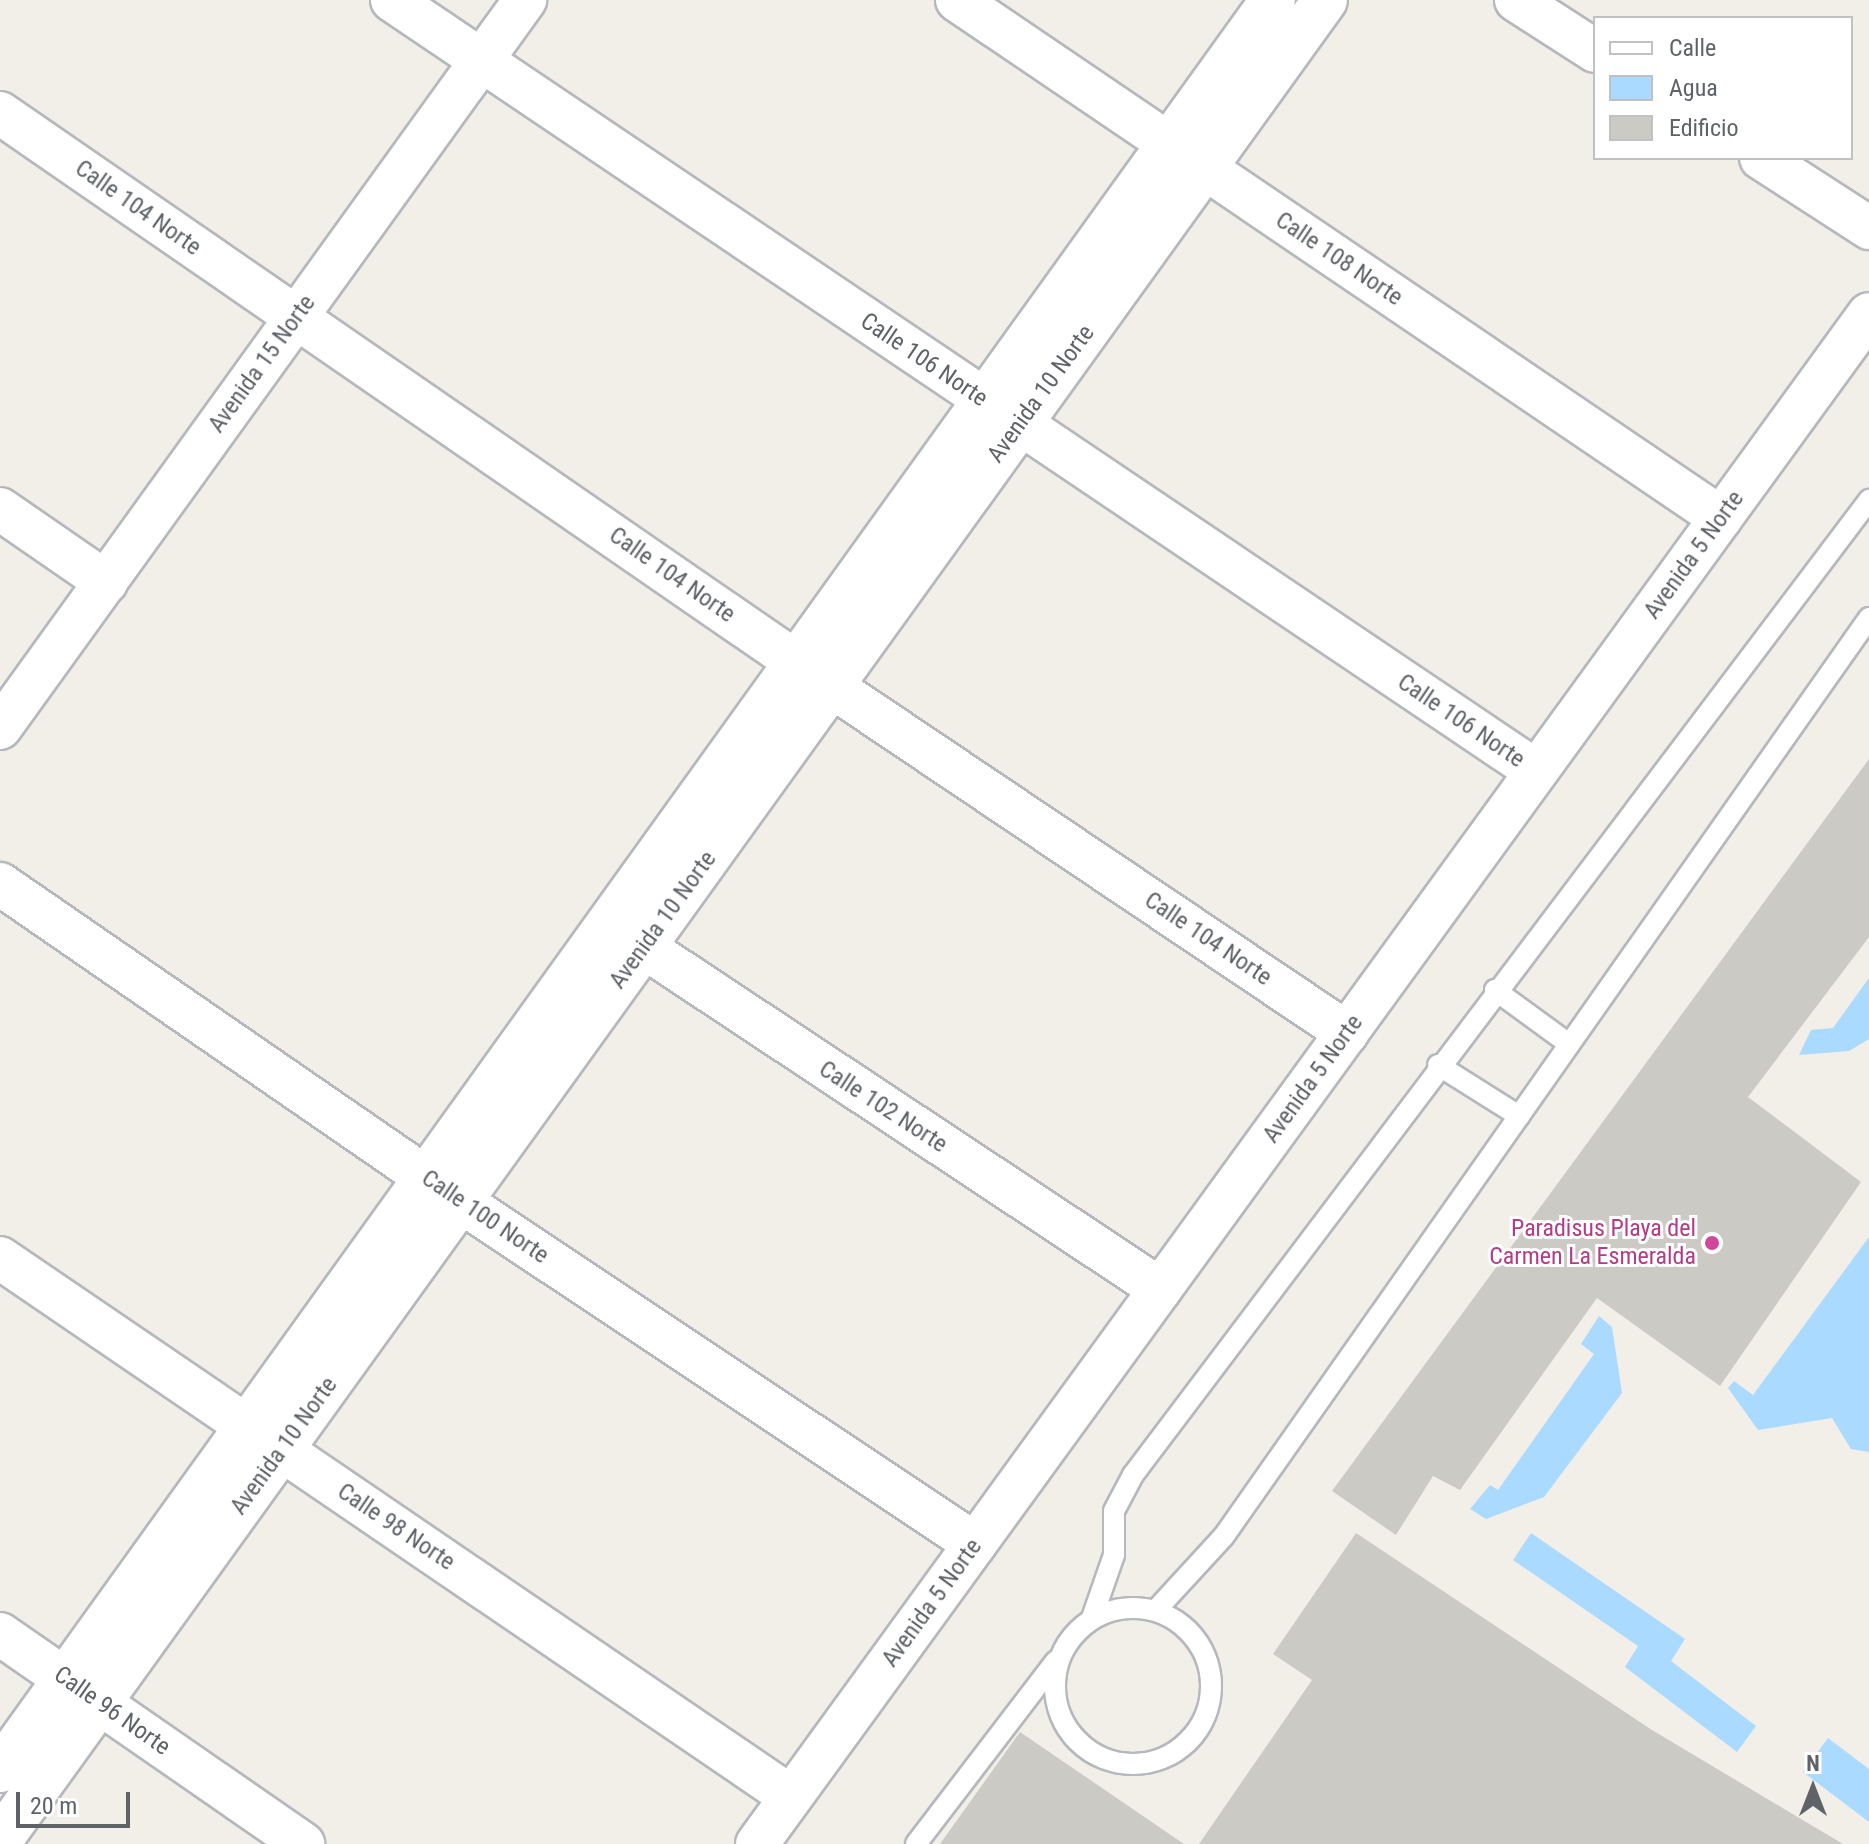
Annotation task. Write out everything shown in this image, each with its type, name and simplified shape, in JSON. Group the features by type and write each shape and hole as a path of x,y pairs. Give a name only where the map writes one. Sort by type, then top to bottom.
{"street":[{"name":"Calle 106 Norte","path":"392,0 1536,771"},
{"name":"Avenida 15 Norte","path":"0,728 525,0"},
{"name":"Calle 108 Norte","path":"957,0 1721,518"},
{"name":"Avenida 10 Norte","path":"0,1840 82,1690 246,1426 643,948 1019,425 1187,155 1273,0"},
{"name":"Avenida 10 Norte","path":"0,1770 82,1690 282,1450 608,923 982,399 1187,155 1325,0"},
{"path":"1516,0 1593,50"},
{"name":"Calle 104 Norte","path":"0,113 831,686 1347,1033"},
{"path":"1764,160 1869,228"},
{"name":"Avenida 5 Norte","path":"757,1844 1869,314"},
{"path":"0,509 106,582"},
{"name":"Calle 100 Norte","path":"0,884 443,1189 975,1544"},
{"name":"Calle 102 Norte","path":"608,923 1160,1289"},
{"name":"Calle 98 Norte","path":"0,1258 791,1797"},
{"name":"Calle 96 Norte","path":"0,1634 303,1844"}],"lane":[{"path":"916,1844 1092,1618 1114,1555 1114,1511 1133,1475 1438,1065 1869,500"},
{"path":"1156,1610 1224,1536 1869,618"},
{"path":"1495,990 1569,1044"},
{"path":"1438,1065 1519,1116"},
{"path":"1059,1658 1054,1693 1058,1711 1078,1742 1113,1762 1157,1761 1177,1750 1199,1727 1211,1696 1211,1674 1193,1635 1156,1610 1123,1608 1092,1618"}],"water":[{"path":"1869,978 1869,1039 1849,1051 1799,1055 1811,1030 1833,1028"},
{"path":"1869,1237 1869,1452 1851,1449 1832,1418 1758,1430 1728,1388 1734,1381 1753,1395"},
{"path":"1599,1316 1612,1327 1622,1393 1544,1497 1486,1519 1470,1509 1490,1485 1498,1490 1594,1354 1581,1344"},
{"path":"1531,1533 1685,1639 1671,1661 1756,1726 1737,1752 1625,1667 1638,1646 1513,1560"},
{"path":"1828,1738 1869,1769 1869,1822 1803,1772"}],"building":[{"name":"Paradisus Playa del Carmen La Esmeralda","path":"1869,759 1869,937 1748,1097 1861,1182 1720,1386 1597,1298 1460,1490 1433,1476 1396,1535 1332,1491"},
{"path":"1356,1533 1652,1730 1843,1844 1199,1844 1312,1680 1273,1654"},
{"path":"1020,1732 1184,1844 940,1844"}],"place":[{"name":"Paradisus Playa del Carmen La Esmeralda","path":"1712,1243"}]}
